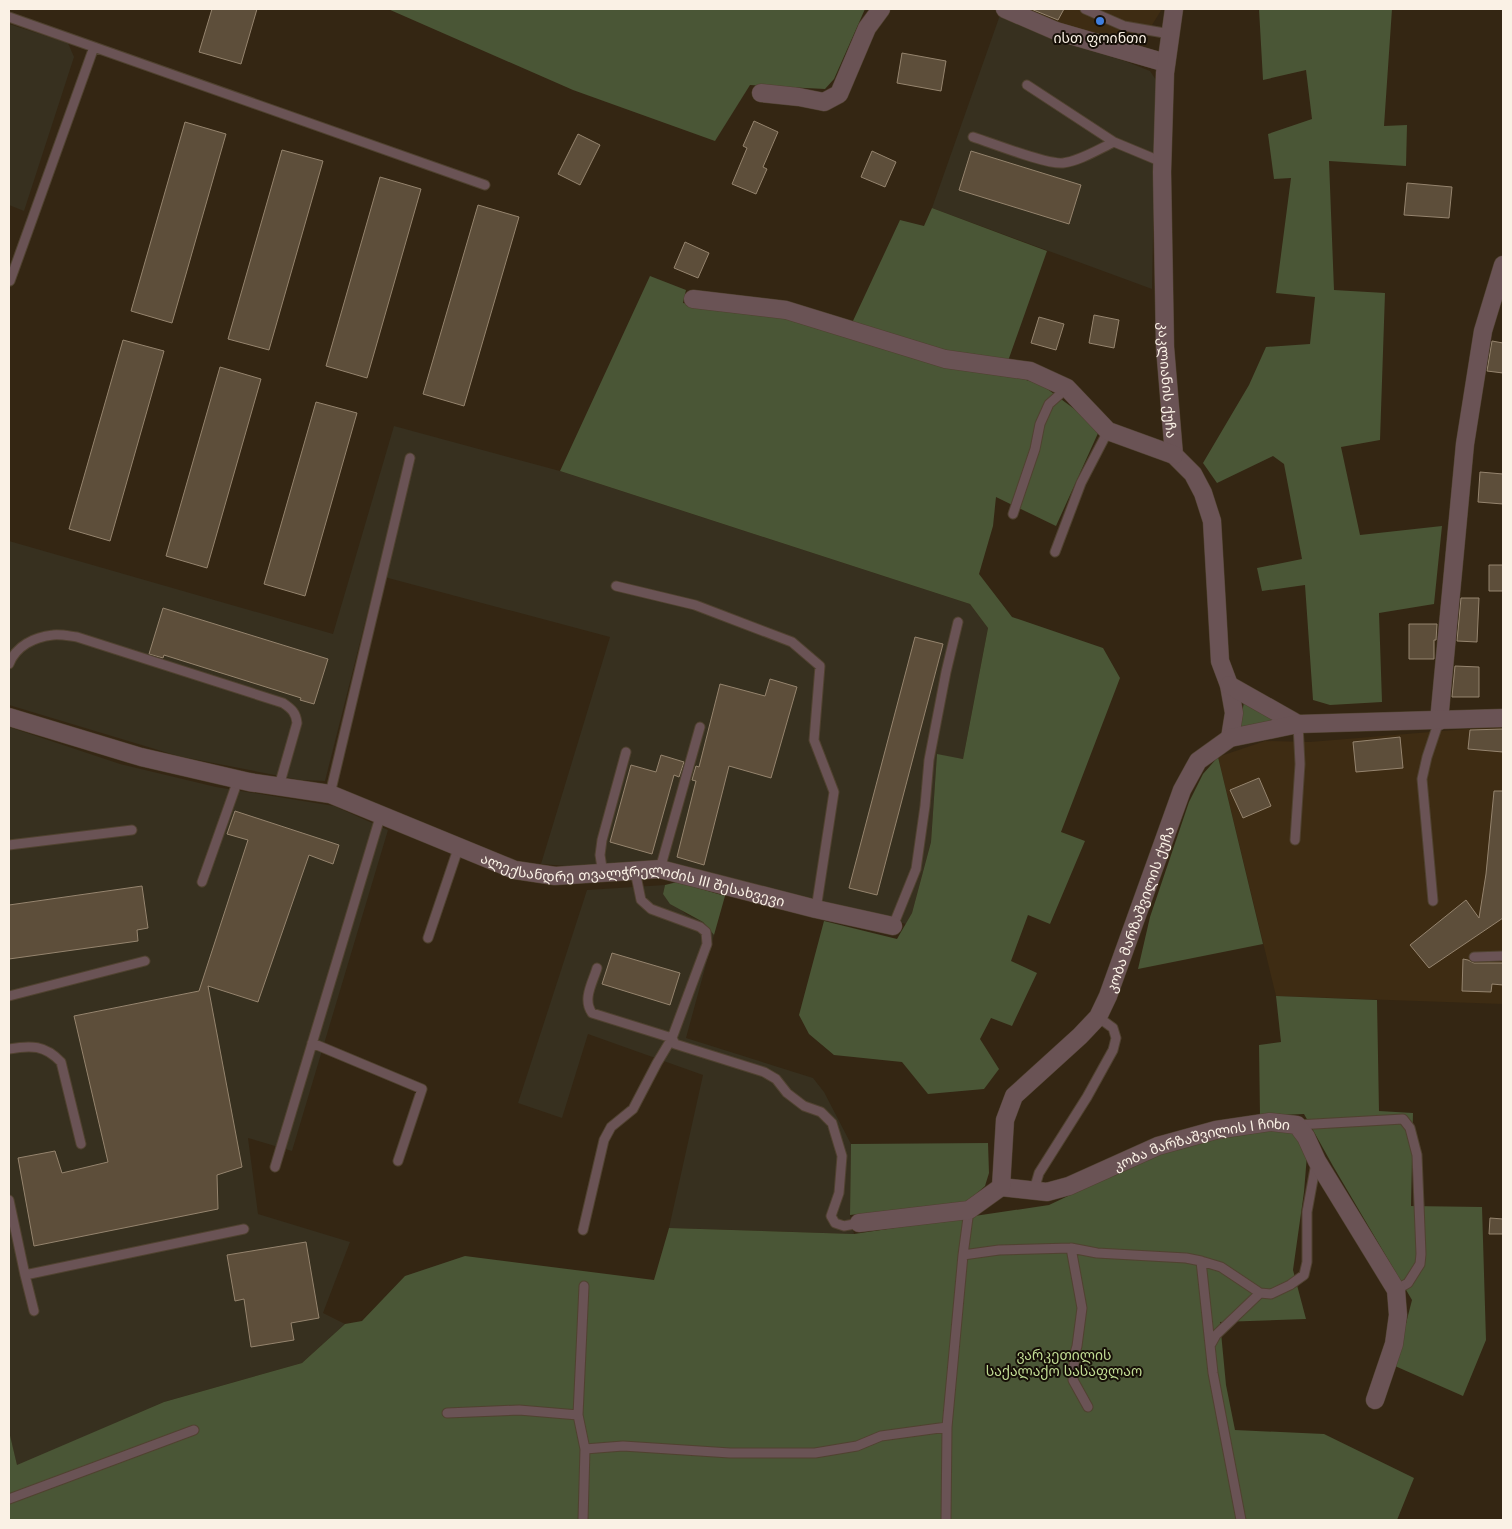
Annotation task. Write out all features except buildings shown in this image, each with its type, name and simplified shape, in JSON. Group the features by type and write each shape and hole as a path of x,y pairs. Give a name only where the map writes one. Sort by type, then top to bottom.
{"street":[{"path":"761,93 800,97 824,102 838,94 867,28 881,9"},
{"path":"1005,9 1056,31 1166,64"},
{"name":"კაკლიანის ქუჩა","path":"1174,9 1166,64 1162,162 1165,347 1174,455 1193,474 1203,494 1212,521 1220,661 1229,685 1234,713 1230,738"},
{"path":"1439,721 1465,444 1483,331 1503,265"},
{"path":"693,299 786,310 945,359 1030,371 1067,388 1108,431 1174,455"},
{"path":"1229,685 1298,724"},
{"name":"ალექსანდრე თვალჭრელიძის III შესახვევი","path":"9,717 141,757 238,780 330,794 381,813 515,870 554,876 660,869 816,909 893,926"},
{"name":"კობა მარზაშვილის ქუჩა","path":"1001,1187 1005,1120 1014,1096 1080,1036 1098,1017 1108,996 1182,790 1198,761 1230,738 1298,724 1503,718"},
{"name":"კობა მარზაშვილის I ჩიხი","path":"1001,1187 1047,1192 1069,1186 1158,1146 1216,1130 1270,1122 1297,1125"},
{"path":"1297,1125 1306,1137 1317,1161 1396,1290 1398,1315 1394,1344 1375,1400"},
{"path":"859,1223 969,1210 1001,1187"}],"lane":[{"path":"1085,9 1124,26 1170,34"},
{"path":"9,17 485,185"},
{"path":"10,281 94,47"},
{"path":"1026,86 1114,142 1162,162"},
{"path":"973,137 1047,161 1062,163 1076,160 1114,142"},
{"path":"1013,514 1035,448 1040,424 1049,404 1067,388"},
{"path":"1055,552 1081,483 1108,431"},
{"path":"330,794 410,458"},
{"path":"616,586 695,605 792,642 820,666 814,740 834,792 816,909"},
{"path":"893,926 916,868 925,806 929,760 958,622"},
{"path":"9,664 11,658 21,646 35,639 54,634 77,637 284,703 296,714 297,723 279,786"},
{"path":"1433,901 1422,779 1439,721"},
{"path":"1296,840 1300,764 1298,724"},
{"path":"660,869 700,727"},
{"path":"603,874 600,855 602,840 626,752"},
{"path":"202,882 238,780"},
{"path":"275,1166 381,813"},
{"path":"9,845 132,830"},
{"path":"428,938 460,846"},
{"path":"583,1230 604,1140 610,1127 634,1109 672,1038 707,944 706,932 700,927 651,909 641,900 635,871"},
{"path":"1474,957 1503,956"},
{"path":"9,996 145,961"},
{"path":"598,968 587,1001 588,1008 592,1013 672,1038 675,1044 680,1047 764,1072 776,1079 792,1098 804,1106 820,1112 832,1123 842,1156 839,1193 831,1216 835,1223 844,1226 859,1223"},
{"path":"1034,1190 1039,1173 1087,1097 1113,1050 1116,1038 1113,1028 1098,1017"},
{"path":"312,1043 422,1089 398,1161"},
{"path":"9,1049 24,1046 38,1048 52,1053 61,1062 81,1144"},
{"name":"კობა მარზაშვილის I ჩიხი","path":"1297,1125 1404,1119 1410,1128 1417,1155 1421,1254 1420,1264 1408,1283 1396,1290"},
{"path":"963,1255 999,1250 1071,1248 1097,1253 1201,1261 1221,1267 1260,1293 1272,1294 1304,1275 1308,1262 1307,1212 1317,1161"},
{"path":"9,1200 34,1311"},
{"path":"946,1520 947,1427 969,1210"},
{"path":"25,1275 244,1229"},
{"path":"1071,1248 1082,1308 1073,1380 1088,1407"},
{"path":"1201,1261 1214,1374 1241,1520"},
{"path":"583,1520 585,1449 578,1415 584,1286"},
{"path":"1211,1344 1216,1335 1260,1293"},
{"path":"448,1413 519,1410 578,1415"},
{"path":"585,1449 623,1446 730,1453 814,1453 857,1446 881,1436 947,1427"},
{"path":"9,1499 194,1430"}],"shaded area":[{"name":"ისთ ფოინთი","path":"1016,9 1162,9 1137,49"},
{"path":"1000,15 1060,41 1125,61 1150,71 1156,80 1152,289 932,208"},
{"path":"9,24 68,43 74,57 24,211 9,205"},
{"path":"394,426 560,471 970,604 988,628 963,759 937,755 931,842 912,913 906,924 677,866 647,861 579,867 541,864 610,637 377,575 325,781 300,780 178,756 9,705 9,541 333,634"},
{"path":"1503,726 1503,1004 1276,996 1218,757 1265,741 1310,742"},
{"path":"9,727 120,764 216,787 334,806 388,830 292,1151 248,1138 258,1214 350,1242 323,1313 345,1324 302,1363 164,1402 17,1466 9,1431"},
{"path":"665,885 663,894 686,914 703,922 714,935 686,1038 813,1078 824,1092 851,1144 850,1215 854,1234 669,1228 703,1075 588,1034 562,1118 518,1103 587,890"}],"green space":[{"path":"388,9 865,9 834,79 825,89 750,85 715,141 573,90"},
{"path":"1259,9 1392,9 1384,126 1407,125 1406,166 1329,161 1334,290 1385,293 1380,440 1341,447 1360,535 1442,526 1434,604 1379,613 1382,702 1330,705 1313,700 1305,585 1262,591 1257,568 1302,559 1284,464 1273,456 1217,483 1203,463 1249,385 1266,347 1310,344 1315,297 1276,293 1291,178 1274,179 1268,134 1312,119 1306,70 1263,80"},
{"path":"932,208 1047,251 1008,361 950,354 852,323 900,220 924,226"},
{"path":"650,276 686,290 683,303 787,318 850,336 936,365 1014,376 1042,385 1077,411 1099,431 1056,526 996,497 993,526 979,574 1012,617 1103,648 1120,678 1061,832 1085,841 1050,924 1028,915 1011,961 1037,973 1012,1026 991,1018 980,1039 999,1069 984,1089 928,1094 902,1062 834,1055 809,1034 799,1015 824,921 897,939 912,913 931,842 937,754 963,759 988,628 970,604 560,471"},
{"path":"1244,702 1278,721 1239,729"},
{"path":"1218,757 1263,944 1138,969 1150,917 1189,802 1203,774"},
{"path":"677,882 725,896 714,935 703,922 670,904 663,894 665,885"},
{"path":"1276,996 1377,1000 1379,1111 1413,1113 1411,1206 1482,1207 1486,1340 1463,1396 1395,1366 1412,1300 1304,1114 1260,1116 1259,1045 1281,1042"},
{"name":"ვარკეთილის საქალაქო სასაფლაო","path":"1272,1130 1294,1134 1307,1155 1293,1270 1306,1319 1220,1322 1226,1385 1235,1430 1324,1434 1414,1478 1397,1520 9,1520 9,1431 17,1465 164,1402 302,1363 345,1324 362,1321 405,1276 465,1256 654,1280 669,1228 854,1234 1049,1205 1157,1154 1216,1136"},
{"path":"988,1143 989,1173 985,1186 967,1202 850,1215 851,1144"}],"place":[{"name":"ისთ ფოინთი","path":"1100,21"}]}
